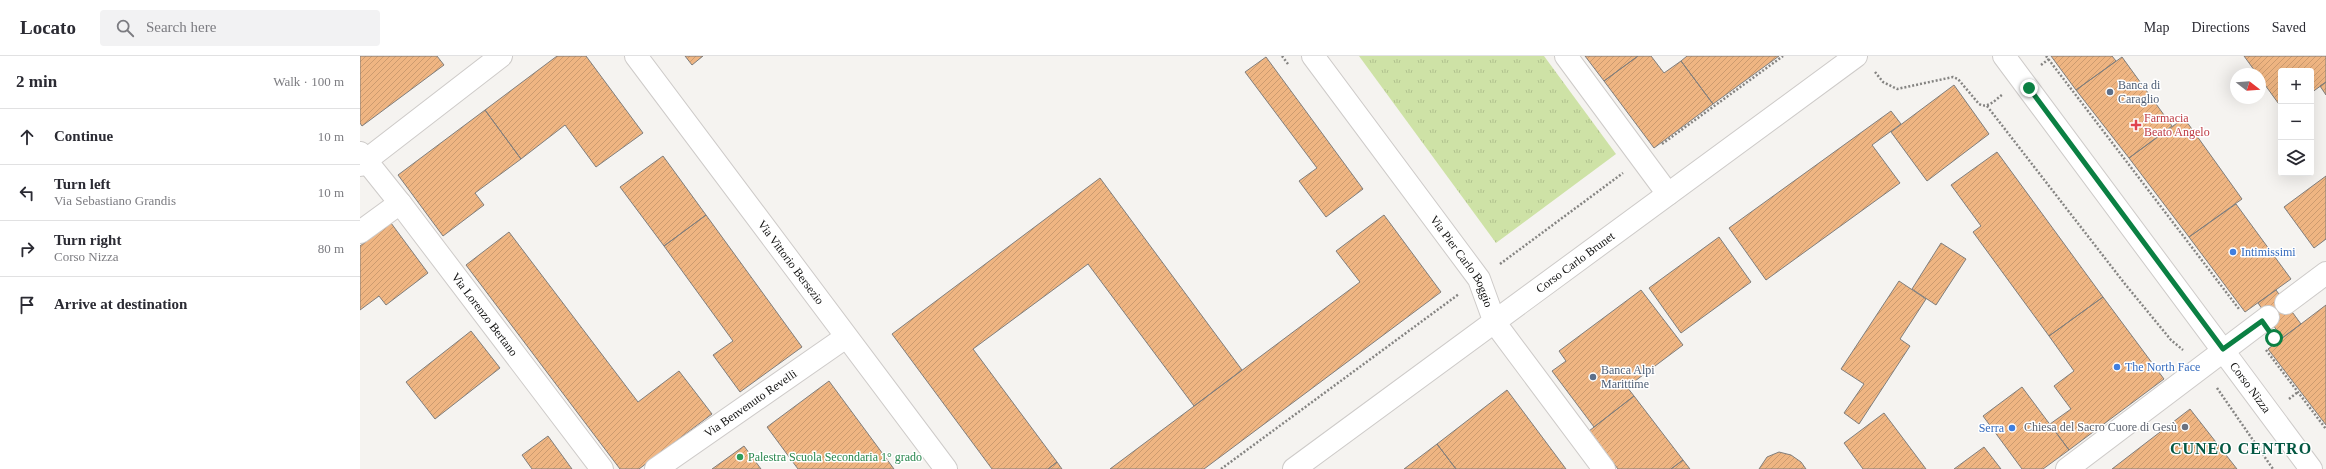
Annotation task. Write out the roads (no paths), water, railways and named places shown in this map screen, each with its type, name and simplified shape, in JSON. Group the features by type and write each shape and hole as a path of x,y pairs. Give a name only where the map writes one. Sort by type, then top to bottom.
{"street":[{"path":"362,160 502,56"},
{"name":"Via Vittorio Bersezio","path":"636,56 946,469"},
{"name":"Via Pier Carlo Boggio","path":"1313,56 1479,279 1495,323 1604,469"},
{"path":"1566,56 1668,194"},
{"name":"Corso Nizza","path":"2004,56 2223,349 2308,468"},
{"name":"Corso Carlo Brunet","path":"1294,469 1447,355 1495,323 1668,194 1865,62"},
{"name":"Via Lorenzo Bertano","path":"362,160 400,202 602,469"},
{"path":"360,232 400,202"},
{"path":"2286,303 2326,273"},
{"path":"2067,469 2201,365 2265,319"},
{"name":"Via Benvenuto Revelli","path":"656,469 846,337"}],"place":[{"name":"Banca di Caraglio","path":"2110,92"},
{"name":"Farmacia Beato Angelo","path":"2136,125"},
{"name":"Intimissimi","path":"2233,252"},
{"name":"The North Face","path":"2117,367"},
{"name":"Banca Alpi Marittime","path":"1593,377"},
{"name":"Chiesa del Sacro Cuore di Gesù","path":"2185,427"},
{"name":"Serra","path":"2012,428"},
{"name":"Palestra Scuola Secondaria 1° grado","path":"740,457"}],"district":[{"name":"CUNEO CENTRO","path":"2241,448"}]}
